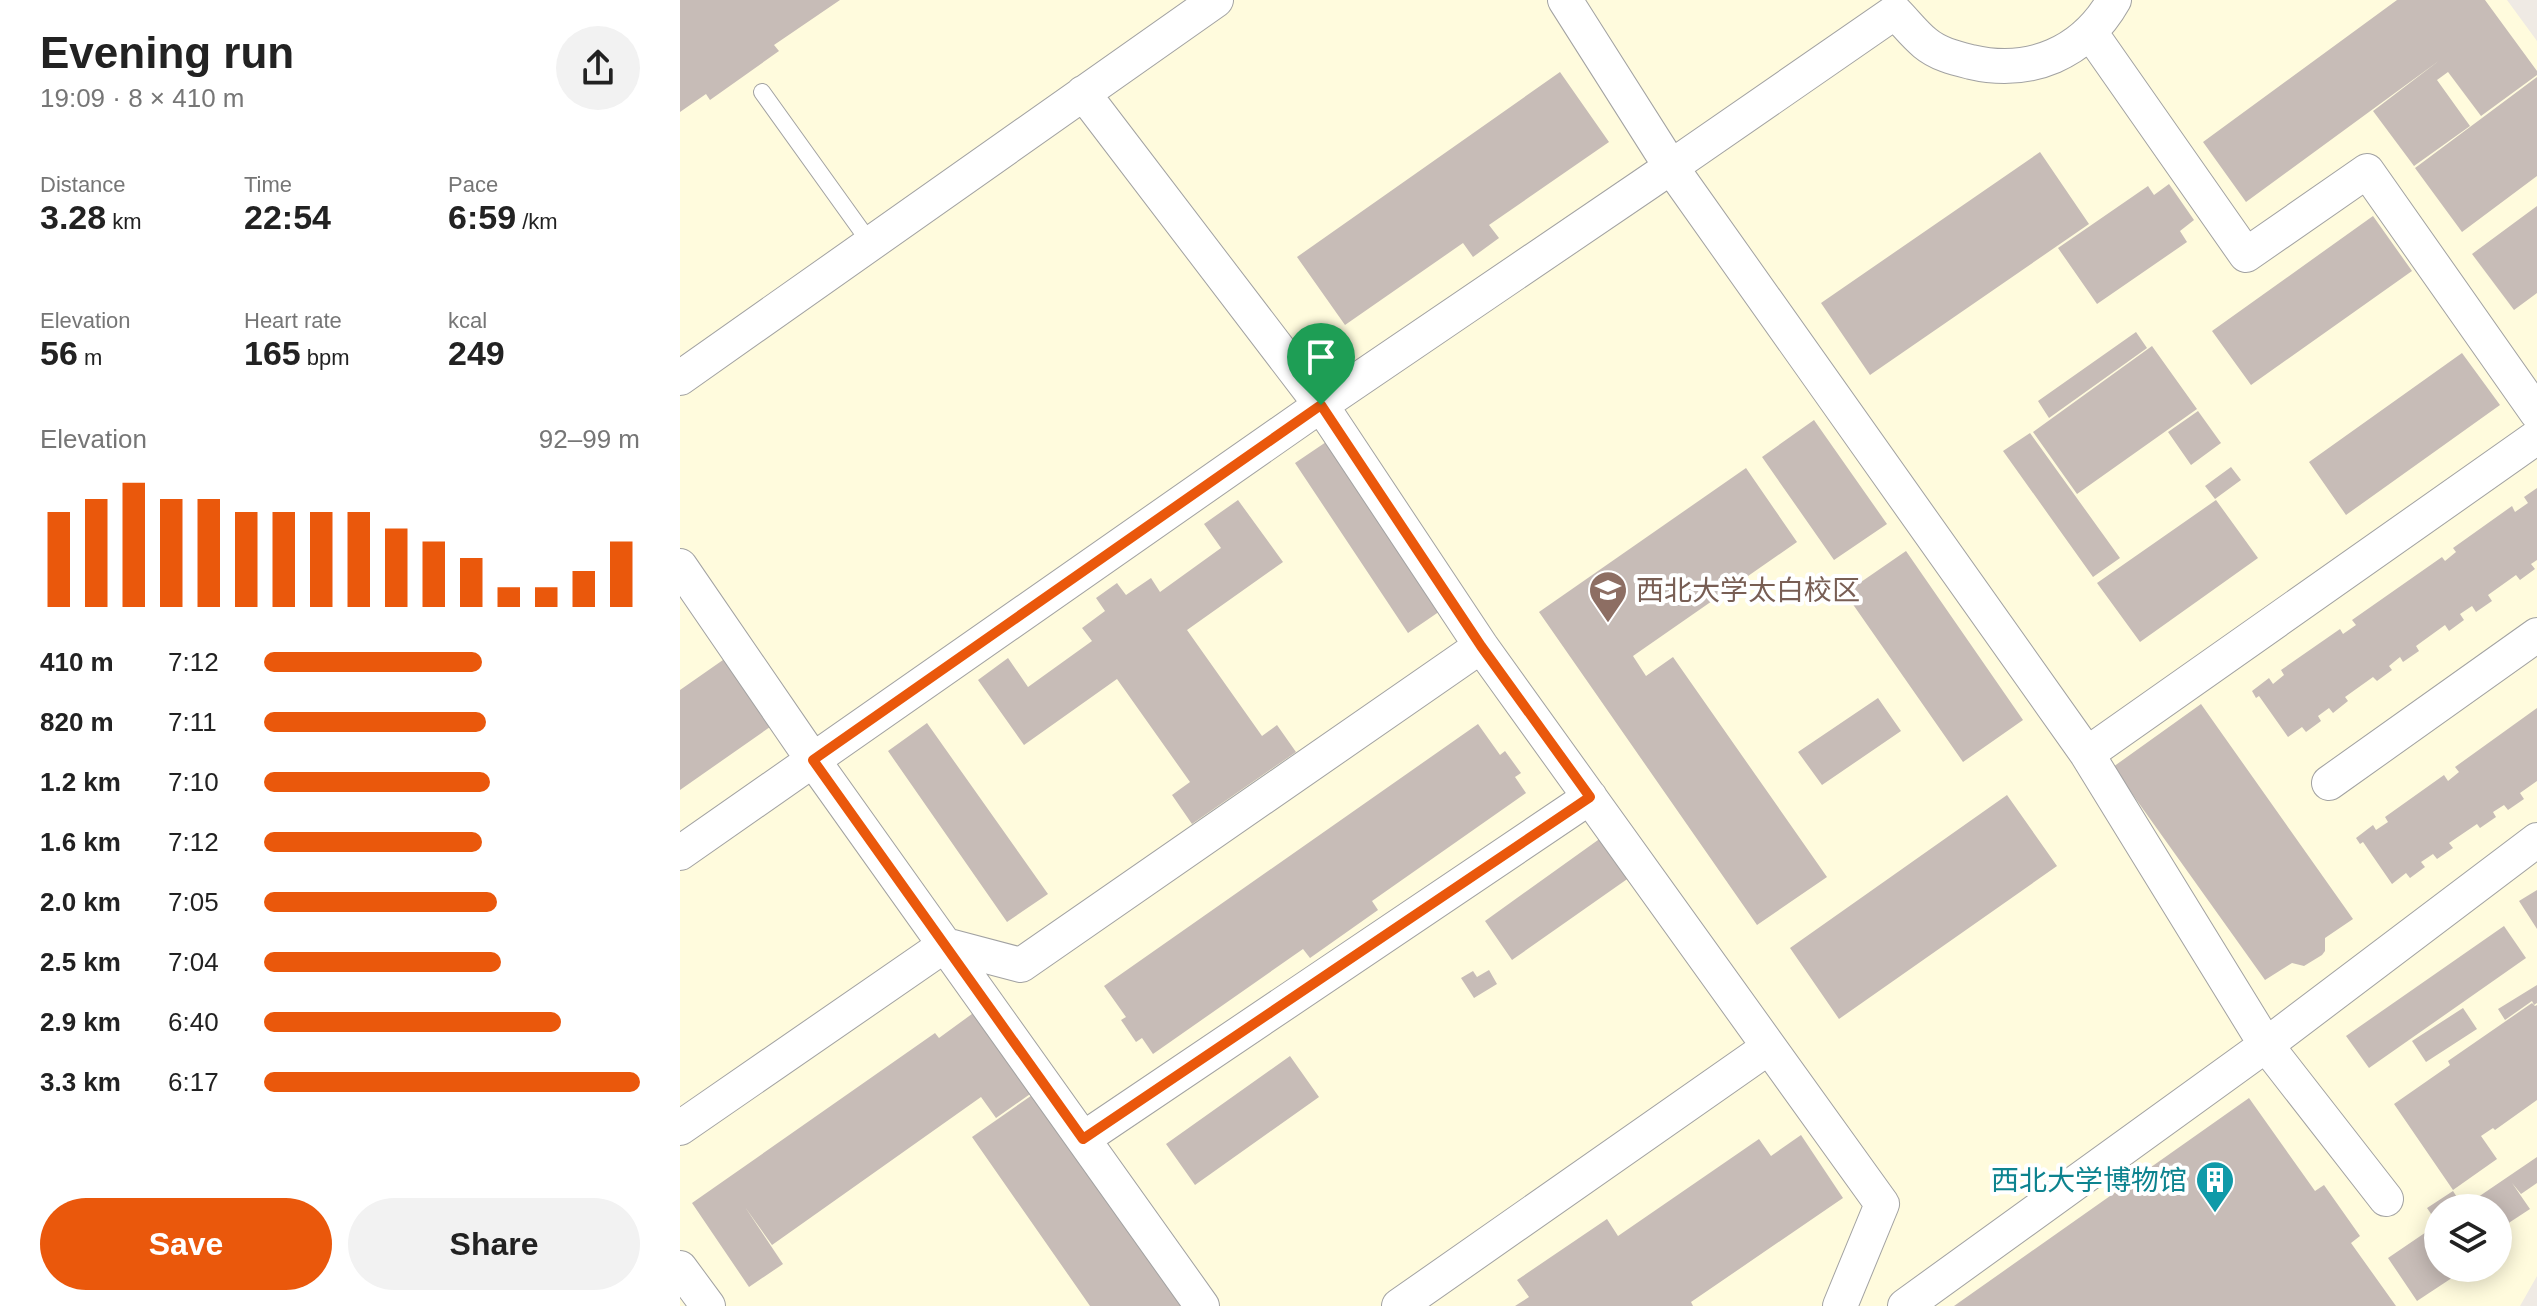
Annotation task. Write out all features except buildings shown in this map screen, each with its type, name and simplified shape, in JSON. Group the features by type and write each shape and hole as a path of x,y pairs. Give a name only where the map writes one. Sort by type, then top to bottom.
{"street":[{"path":"680,378 1216,0"},
{"path":"1565,0 1671,167 2087,754 2266,1045 2386,1199"},
{"path":"680,853 1321,405 1671,167 1891,6 1926,44 1949,57 1995,67 2036,63 2072,47 2102,21 2114,0"},
{"path":"2090,32 2246,255 2367,171 2537,413"},
{"path":"1083,93 1321,405 1481,646 1882,1204 1840,1306"},
{"path":"2087,754 2537,437"},
{"path":"680,566 813,760 1202,1306"},
{"path":"2329,783 2537,635"},
{"path":"680,1128 945,945 1021,965 1481,646"},
{"path":"1083,1139 1590,797"},
{"path":"1905,1306 2266,1045 2537,840"},
{"path":"1399,1306 1769,1047"},
{"path":"680,1268 708,1306"}],"lane":[{"path":"762,92 871,244"}],"shaded area":[{"name":"西北大学太白校区","path":"680,0 2507,0 2537,41 2537,1276 2520,1306 680,1306"}],"place":[{"name":"西北大学太白校区","path":"1608,624"},
{"name":"西北大学博物馆","path":"2215,1214"}],"route":[{"path":"1321,405 1481,646 1590,797 1083,1139 813,760 1321,405"}]}
